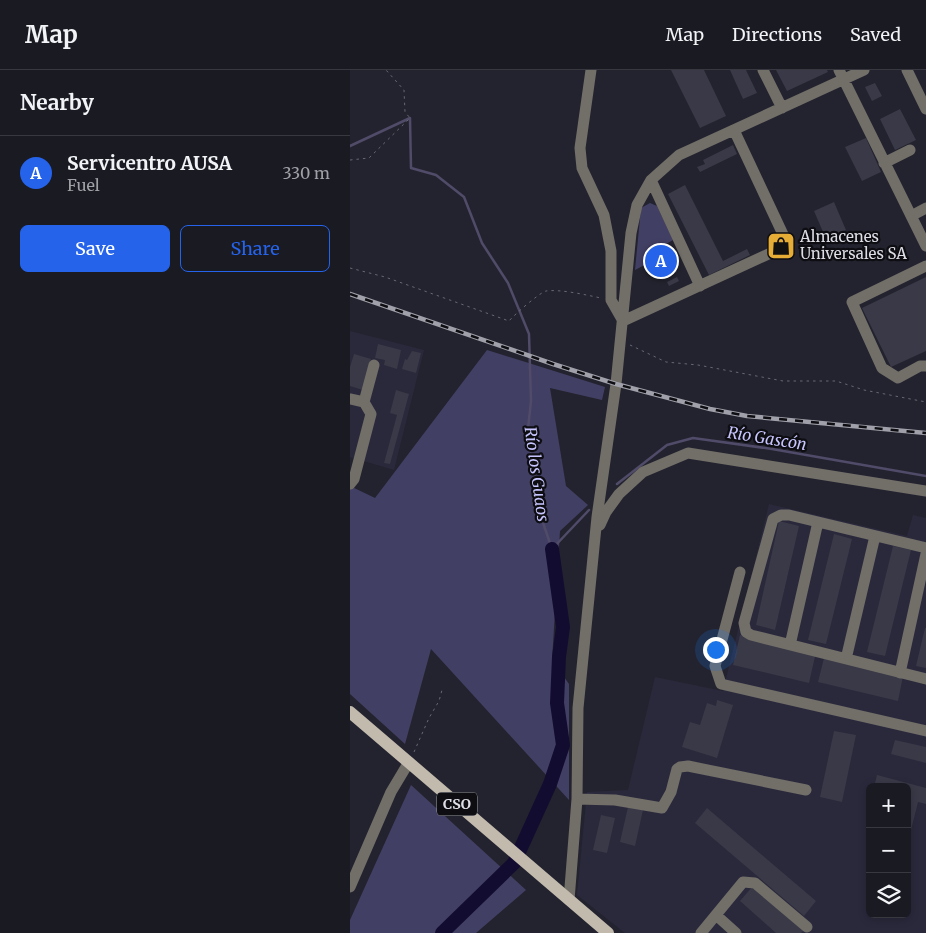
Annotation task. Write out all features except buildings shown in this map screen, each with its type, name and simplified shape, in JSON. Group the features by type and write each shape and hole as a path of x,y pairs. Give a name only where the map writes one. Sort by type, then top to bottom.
{"main road":[{"name":"CSO","path":"350,712 532,870 608,933"}],"street":[{"path":"591,70 580,148 582,168 604,215 611,251 611,300 623,321"},
{"path":"764,70 782,108"},
{"path":"570,900 577,799 578,708 595,536 622,334 631,233 637,205 651,180 679,155 782,108 841,75 864,70"},
{"path":"907,70 926,108"},
{"path":"841,75 926,246"},
{"path":"623,321 788,244 734,130"},
{"path":"884,163 910,150"},
{"path":"651,180 700,286"},
{"path":"911,216 926,208"},
{"path":"926,266 852,302 882,368 898,378 920,366 926,366"},
{"path":"352,482 371,414 355,401 374,365"},
{"path":"595,536 614,500 643,472 688,453 926,492"},
{"path":"926,548 789,515 781,515 773,519 744,623 746,632 751,635 926,679"},
{"path":"790,645 818,522"},
{"path":"846,659 875,536"},
{"path":"900,673 926,554"},
{"path":"740,572 715,666 721,684 926,731"},
{"path":"350,887 391,792 409,762"},
{"path":"577,799 614,800 662,808 671,792 677,769 688,766 806,790"},
{"path":"702,933 743,882 755,883 807,927"},
{"path":"716,916 736,933"}],"path":[{"path":"350,160 369,158 410,118 405,112 404,90 386,70"},
{"path":"350,268 385,277 509,321 518,310 544,291 580,294 611,300"},
{"path":"622,334 630,345 666,362 698,365 783,381 836,381 864,390 926,402"},
{"path":"409,762 439,701 442,690"}],"shaded area":[{"path":"650,203 657,206 673,240 656,250 658,258 635,270 641,208"},
{"path":"350,331 424,350 394,470 350,457"},
{"path":"487,350 605,387 602,400 550,388 566,486 588,505 560,531 552,660 569,684 569,800 431,649 405,744 350,694 350,486 375,498"},
{"path":"769,504 907,536 913,515 926,518 926,933 625,933 577,895 587,792 628,790 655,677 723,691"},
{"path":"411,785 526,890 476,933 350,933 350,920"}],"waterway":[{"name":"Río los Guaos","path":"350,146 410,118 411,168 436,175 464,197 482,243 508,283 529,334 531,401 528,429 540,514 552,549 589,510"},
{"name":"Río Gascón","path":"617,484 667,445 693,438 772,449 926,476"},
{"name":"Río los Guaos","path":"442,933 514,863 550,784 563,745 557,703 559,657 563,627 552,549"}],"railway":[{"path":"350,294 553,364 616,384 710,409 747,416 926,433"}],"place":[{"name":"Almacenes Universales SA","path":"781,246"},
{"name":"Servicentro AUSA","path":"661,261"}]}
